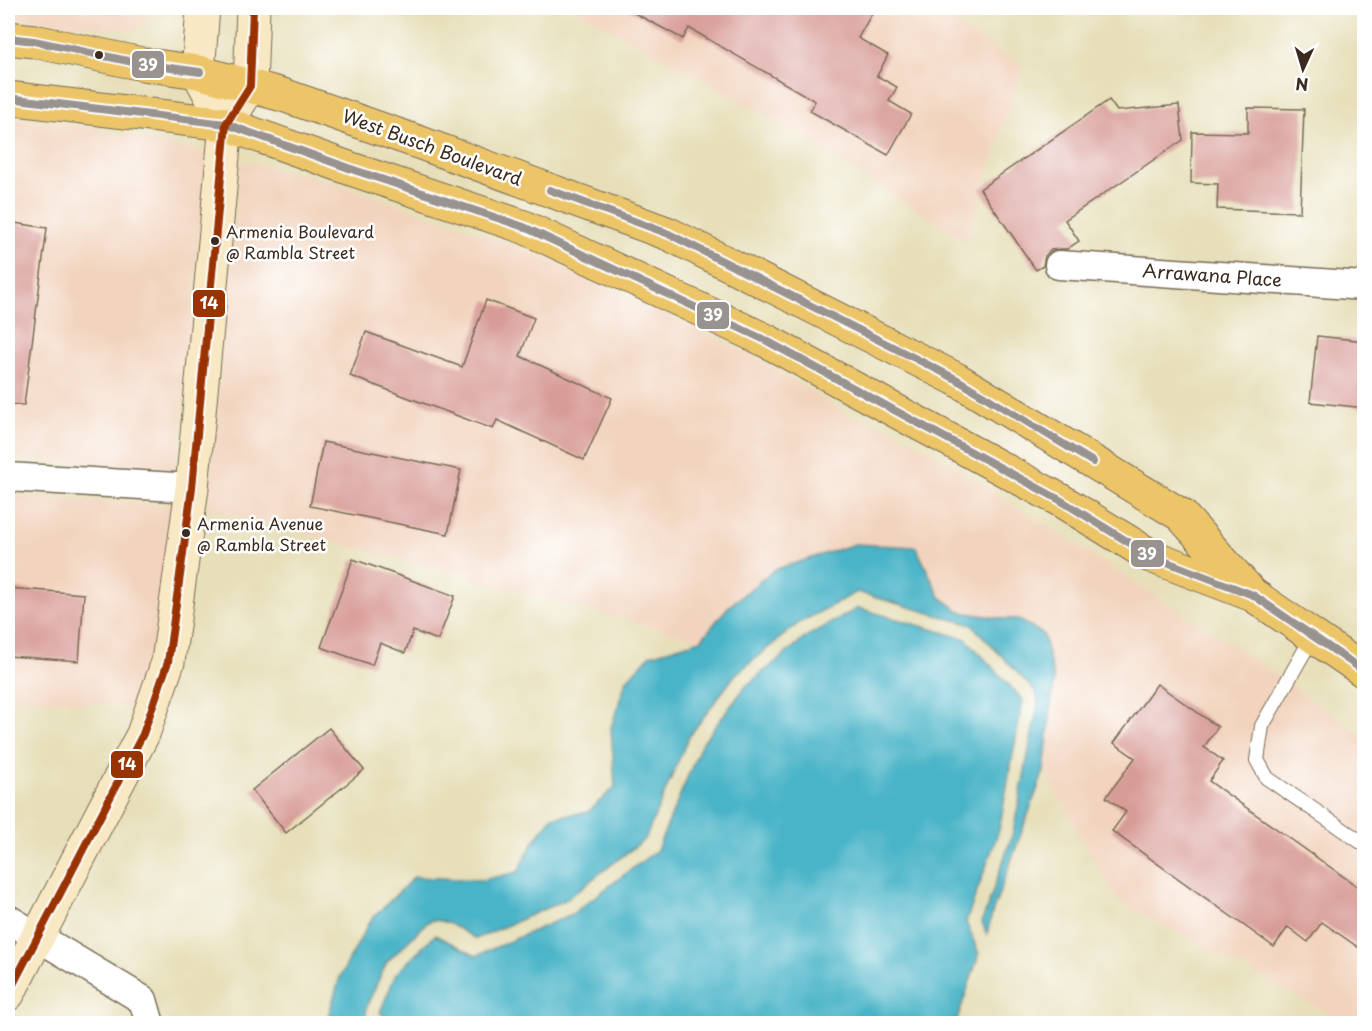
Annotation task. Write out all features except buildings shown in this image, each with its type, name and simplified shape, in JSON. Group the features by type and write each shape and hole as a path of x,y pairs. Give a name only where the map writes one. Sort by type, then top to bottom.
{"main road":[{"path":"203,8 198,72 226,124"},
{"path":"8,994 143,734 168,662 192,488 226,124 250,86 253,8"},
{"name":"West Busch Boulevard","path":"8,38 34,41 142,64 198,72 283,95 669,234 956,379 1181,515 1252,595"},
{"name":"West Busch Boulevard","path":"8,98 226,124 524,227 765,340 1060,500 1151,556 1252,595 1365,671"}],"street":[{"name":"Arrawana Place","path":"1059,265 1365,286"},
{"path":"8,477 192,488"},
{"path":"8,919 143,1000 150,1023"}],"lane":[{"path":"1313,636 1262,726 1257,760 1267,778 1365,844"}],"shaded area":[{"path":"8,8 157,8 135,31 8,18"},
{"path":"573,8 931,8 1023,67 966,241 768,116"},
{"path":"8,117 87,127 207,153 177,468 8,458"},
{"path":"240,161 323,179 521,247 754,356 850,416 887,427 942,458 1250,657 1364,736 1364,1023 1346,1023 1118,901 1044,771 1054,679 1018,619 961,612 940,597 916,547 728,607 701,640 208,508"},
{"path":"8,496 173,506 152,657 134,707 8,697"}],"water":[{"path":"855,544 916,547 940,597 961,612 1018,619 1043,634 1054,679 1044,771 992,913 987,935 982,922 1013,833 1038,703 1036,692 972,625 857,592 799,623 735,675 688,738 645,839 565,900 476,939 447,923 429,921 387,962 367,1005 366,1015 370,1023 326,1023 340,977 370,921 414,877 483,880 518,872 533,843 552,817 588,812 615,787 611,728 626,681 650,655 701,640 728,607 774,570"},
{"path":"858,608 966,639 1023,700 999,830 966,922 979,954 956,1023 390,1023 380,1012 396,974 435,935 476,956 572,914 657,850 701,745 746,686 807,636"}],"transit line":[{"name":"14","path":"8,994 143,734 168,662 192,488 226,124 250,86 253,8"},
{"name":"39","path":"8,38 34,41 142,64 200,72"},
{"name":"39","path":"8,98 226,124 524,227 765,340 1060,500 1151,556 1253,595 1364,671"},
{"name":"39","path":"550,190 669,234 956,379 1093,462"}],"place":[{"name":"Armenia Boulevard @ Rambla Street","path":"215,241"},
{"name":"Armenia Avenue @ Rambla Street","path":"186,533"}]}
